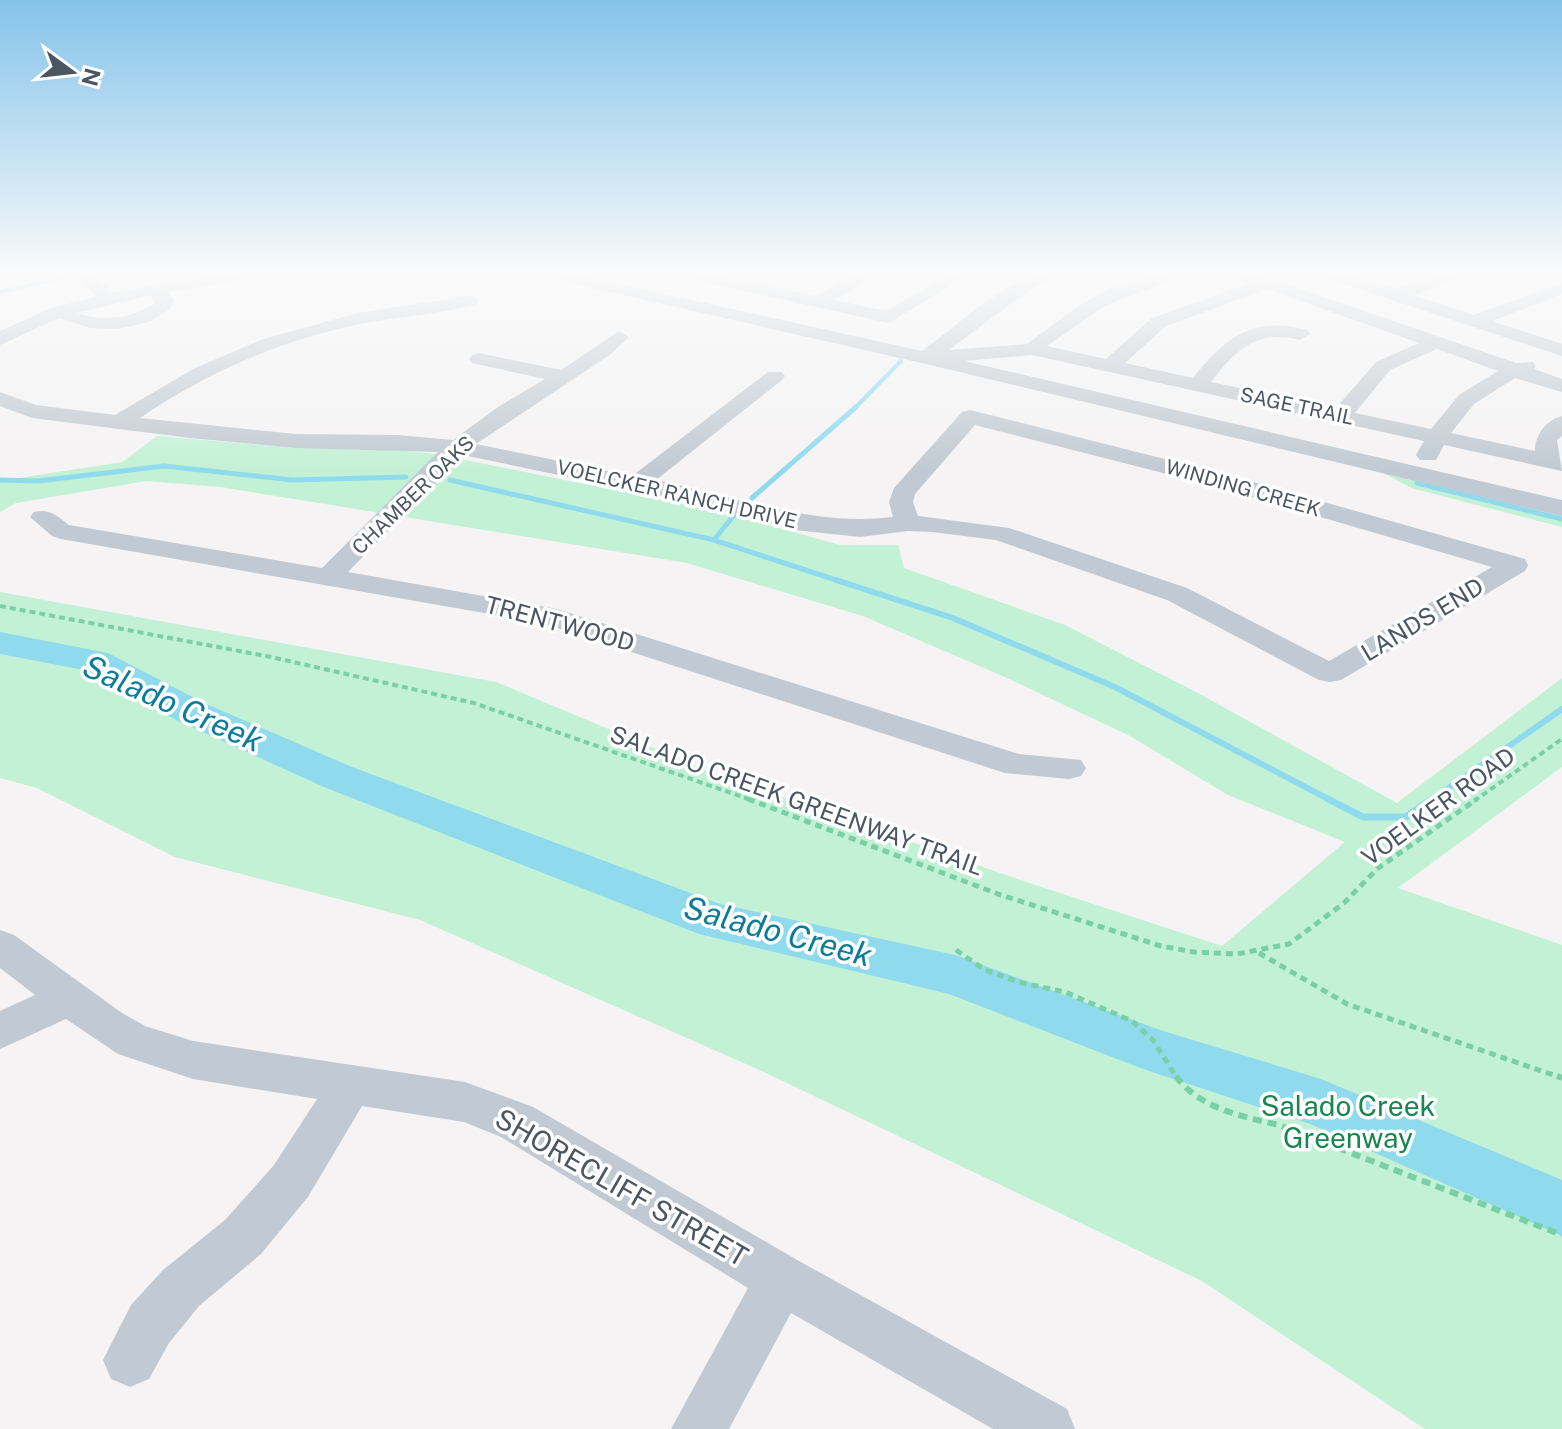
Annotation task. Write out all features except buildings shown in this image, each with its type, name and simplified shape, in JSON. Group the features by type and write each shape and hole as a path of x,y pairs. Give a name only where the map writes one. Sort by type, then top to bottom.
{"street":[{"path":"117,423 154,399 282,339"},
{"name":"CHAMBER OAKS","path":"329,576 457,447 492,420 604,351 617,339"},
{"path":"839,339 1562,508"},
{"path":"891,339 892,351"},
{"path":"926,358 952,339"},
{"path":"1032,349 1046,339"},
{"path":"1110,366 1140,339"},
{"path":"1198,385 1222,353 1244,339"},
{"path":"1427,339 1562,386"},
{"path":"1528,339 1562,350"},
{"path":"1341,416 1383,366 1437,342"},
{"name":"SAGE TRAIL","path":"926,358 1032,349 1555,462"},
{"path":"1419,475 1437,436 1456,406 1471,393 1562,350"},
{"path":"479,359 564,377"},
{"path":"636,484 775,376"},
{"name":"VOELCKER RANCH DRIVE","path":"0,398 32,411 262,439 457,447 824,526 860,529 908,523 1000,533 1177,594 1330,673"},
{"name":"WINDING CREEK","path":"908,523 901,502 903,493 970,417 1250,488 1515,565"},
{"path":"1555,462 1546,439 1562,423"},
{"name":"TRENTWOOD","path":"43,517 61,531 547,615 1017,765 1069,768"},
{"name":"LANDS END","path":"1330,673 1515,565"},
{"name":"SHORECLIFF STREET","path":"0,946 107,1026 133,1041 193,1060 465,1102 517,1122 781,1279 1047,1429"},
{"path":"0,1031 70,998"},
{"path":"130,1360 150,1324 181,1288 243,1237 291,1181 350,1085"},
{"path":"699,1429 781,1279"}],"path":[{"name":"SALADO CREEK GREENWAY TRAIL","path":"0,606 271,657 474,703 812,821 998,894 1161,946 1223,953 1256,952"},
{"name":"VOELKER ROAD","path":"1256,952 1289,944 1344,903 1377,869 1562,739"},
{"path":"956,950 985,970 1018,982 1065,992 1132,1021 1153,1040 1179,1081 1206,1101 1236,1115 1279,1125 1562,1235"},
{"path":"1256,952 1347,1004 1562,1078"}],"green space":[{"name":"Salado Creek Greenway","path":"157,436 436,454 723,512 839,545 898,545 904,568 1065,625 1196,692 1397,803 1562,678 1562,767 1398,888 1562,945 1562,1429 1425,1429 1202,1281 766,1073 420,920 175,857 37,788 0,778 0,592 496,682 716,774 1023,881 1222,946 1345,842 1228,795 1130,736 1005,677 863,616 687,563 221,487 146,481 16,503 0,512 0,481 122,462"},
{"path":"1382,472 1562,513 1562,527 1411,488"}],"waterway":[{"path":"856,407 901,361"},
{"path":"752,498 856,407"},
{"path":"0,480 38,481 164,466 292,480 406,477"},
{"path":"1419,475 1417,483 1562,519"},
{"path":"450,480 714,540"},
{"path":"714,540 734,515"},
{"path":"714,540 842,582"},
{"path":"836,580 953,618 1115,687 1332,801"},
{"name":"Salado Creek","path":"0,643 95,661 191,712 338,777 715,921 955,975 1161,1053 1321,1103 1562,1208"},
{"path":"1430,801 1562,709"},
{"path":"1328,799 1363,817 1406,817 1432,799"}]}
